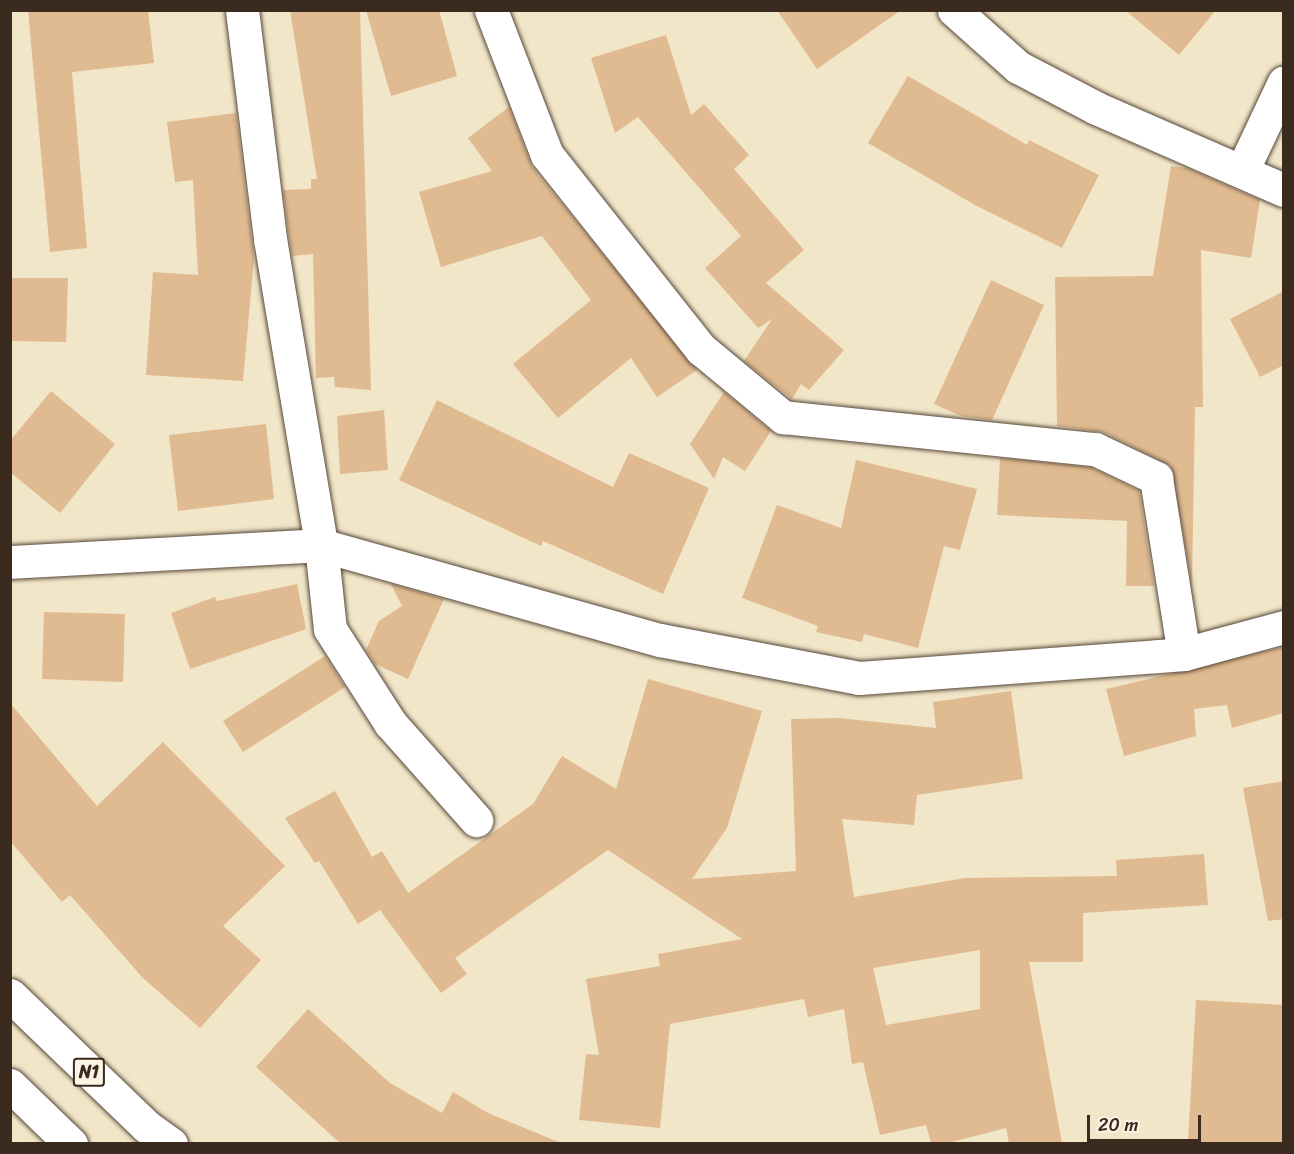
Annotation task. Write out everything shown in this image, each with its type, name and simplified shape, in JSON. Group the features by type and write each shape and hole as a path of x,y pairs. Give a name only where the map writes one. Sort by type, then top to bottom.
{"main road":[{"path":"242,10 270,239 321,545 330,629 390,723 476,820"},
{"path":"491,10 548,155 701,349 783,417 1095,449 1156,478 1184,654"},
{"path":"954,10 1018,67 1096,108 1284,190"},
{"path":"1242,171 1284,82"},
{"path":"10,562 321,545 660,640 859,678 1184,654 1284,627"},
{"name":"N1","path":"10,995 138,1118 171,1143"},
{"path":"10,1085 71,1143"}],"building":[{"path":"28,10 148,10 154,63 72,72 87,248 50,252"},
{"path":"290,10 360,10 371,390 335,387 334,377 316,378 313,254 292,256 283,190 311,189 311,179 317,179"},
{"path":"366,10 439,10 457,76 391,96"},
{"path":"777,10 901,10 817,69"},
{"path":"1125,10 1216,10 1179,55"},
{"path":"666,35 691,115 704,104 749,155 734,169 804,250 766,283 844,350 809,390 801,384 792,399 744,361 772,319 758,328 705,268 741,236 638,117 615,133 591,58"},
{"path":"908,76 1027,145 1029,140 1099,175 1062,248 975,205 868,143"},
{"path":"509,107 532,167 697,370 657,397 631,358 558,418 513,364 591,300 542,236 441,267 419,192 492,171 468,138"},
{"path":"236,113 254,258 243,381 146,375 153,272 198,275 193,180 175,182 167,122"},
{"path":"1171,166 1187,168 1260,200 1251,258 1201,250 1203,407 1195,407 1192,584 1171,466 1103,432 1057,426 1055,277 1153,276"},
{"path":"10,278 68,278 66,342 10,341"},
{"path":"991,280 1044,305 992,420 961,416 934,404"},
{"path":"1284,291 1284,365 1260,377 1230,319"},
{"path":"51,391 115,444 60,513 10,472 10,441"},
{"path":"724,392 771,431 745,471 723,457 714,479 690,444"},
{"path":"437,400 613,487 629,453 709,488 663,594 543,541 541,546 399,480"},
{"path":"384,410 388,470 340,474 337,416"},
{"path":"266,424 274,499 178,511 169,435"},
{"path":"1000,458 1090,467 1139,491 1154,586 1126,586 1127,521 997,515"},
{"path":"856,460 977,489 960,550 944,546 918,648 864,634 862,642 816,632 818,626 742,598 777,505 841,528"},
{"path":"297,584 306,629 190,669 171,613 215,597 217,601"},
{"path":"391,584 444,599 408,679 375,664 366,650 379,621 402,606"},
{"path":"44,612 125,614 123,682 42,679"},
{"path":"1284,647 1284,713 1232,728 1227,705 1194,709 1196,736 1124,756 1106,689"},
{"path":"325,656 345,687 243,752 223,721"},
{"path":"648,679 762,711 727,828 692,879 796,871 791,719 838,718 936,728 933,702 1011,691 1023,779 917,795 914,825 842,819 854,897 965,878 1117,876 1116,860 1204,854 1208,905 1083,913 1083,962 1029,962 1062,1143 1009,1143 1006,1128 948,1143 931,1143 926,1125 880,1135 863,1062 852,1064 844,1009 808,1017 804,999 670,1024 660,1128 579,1120 586,1054 599,1055 586,979 660,966 658,954 742,939 608,850 455,958 467,974 441,993 380,910 358,924 319,861 315,863 285,818 335,791 372,857 382,851 408,893 533,804 562,756 616,789","holes":["980,950 980,1009 886,1025 873,968"]},
{"path":"10,703 97,806 163,742 285,866 223,926 261,960 200,1028 143,978 70,895 62,902 10,841"},
{"path":"1284,781 1284,919 1268,921 1243,788"},
{"path":"1196,1000 1284,1005 1284,1143 1188,1142"},
{"path":"308,1009 390,1083 442,1113 453,1092 488,1113 561,1143 340,1143 256,1067"}]}
